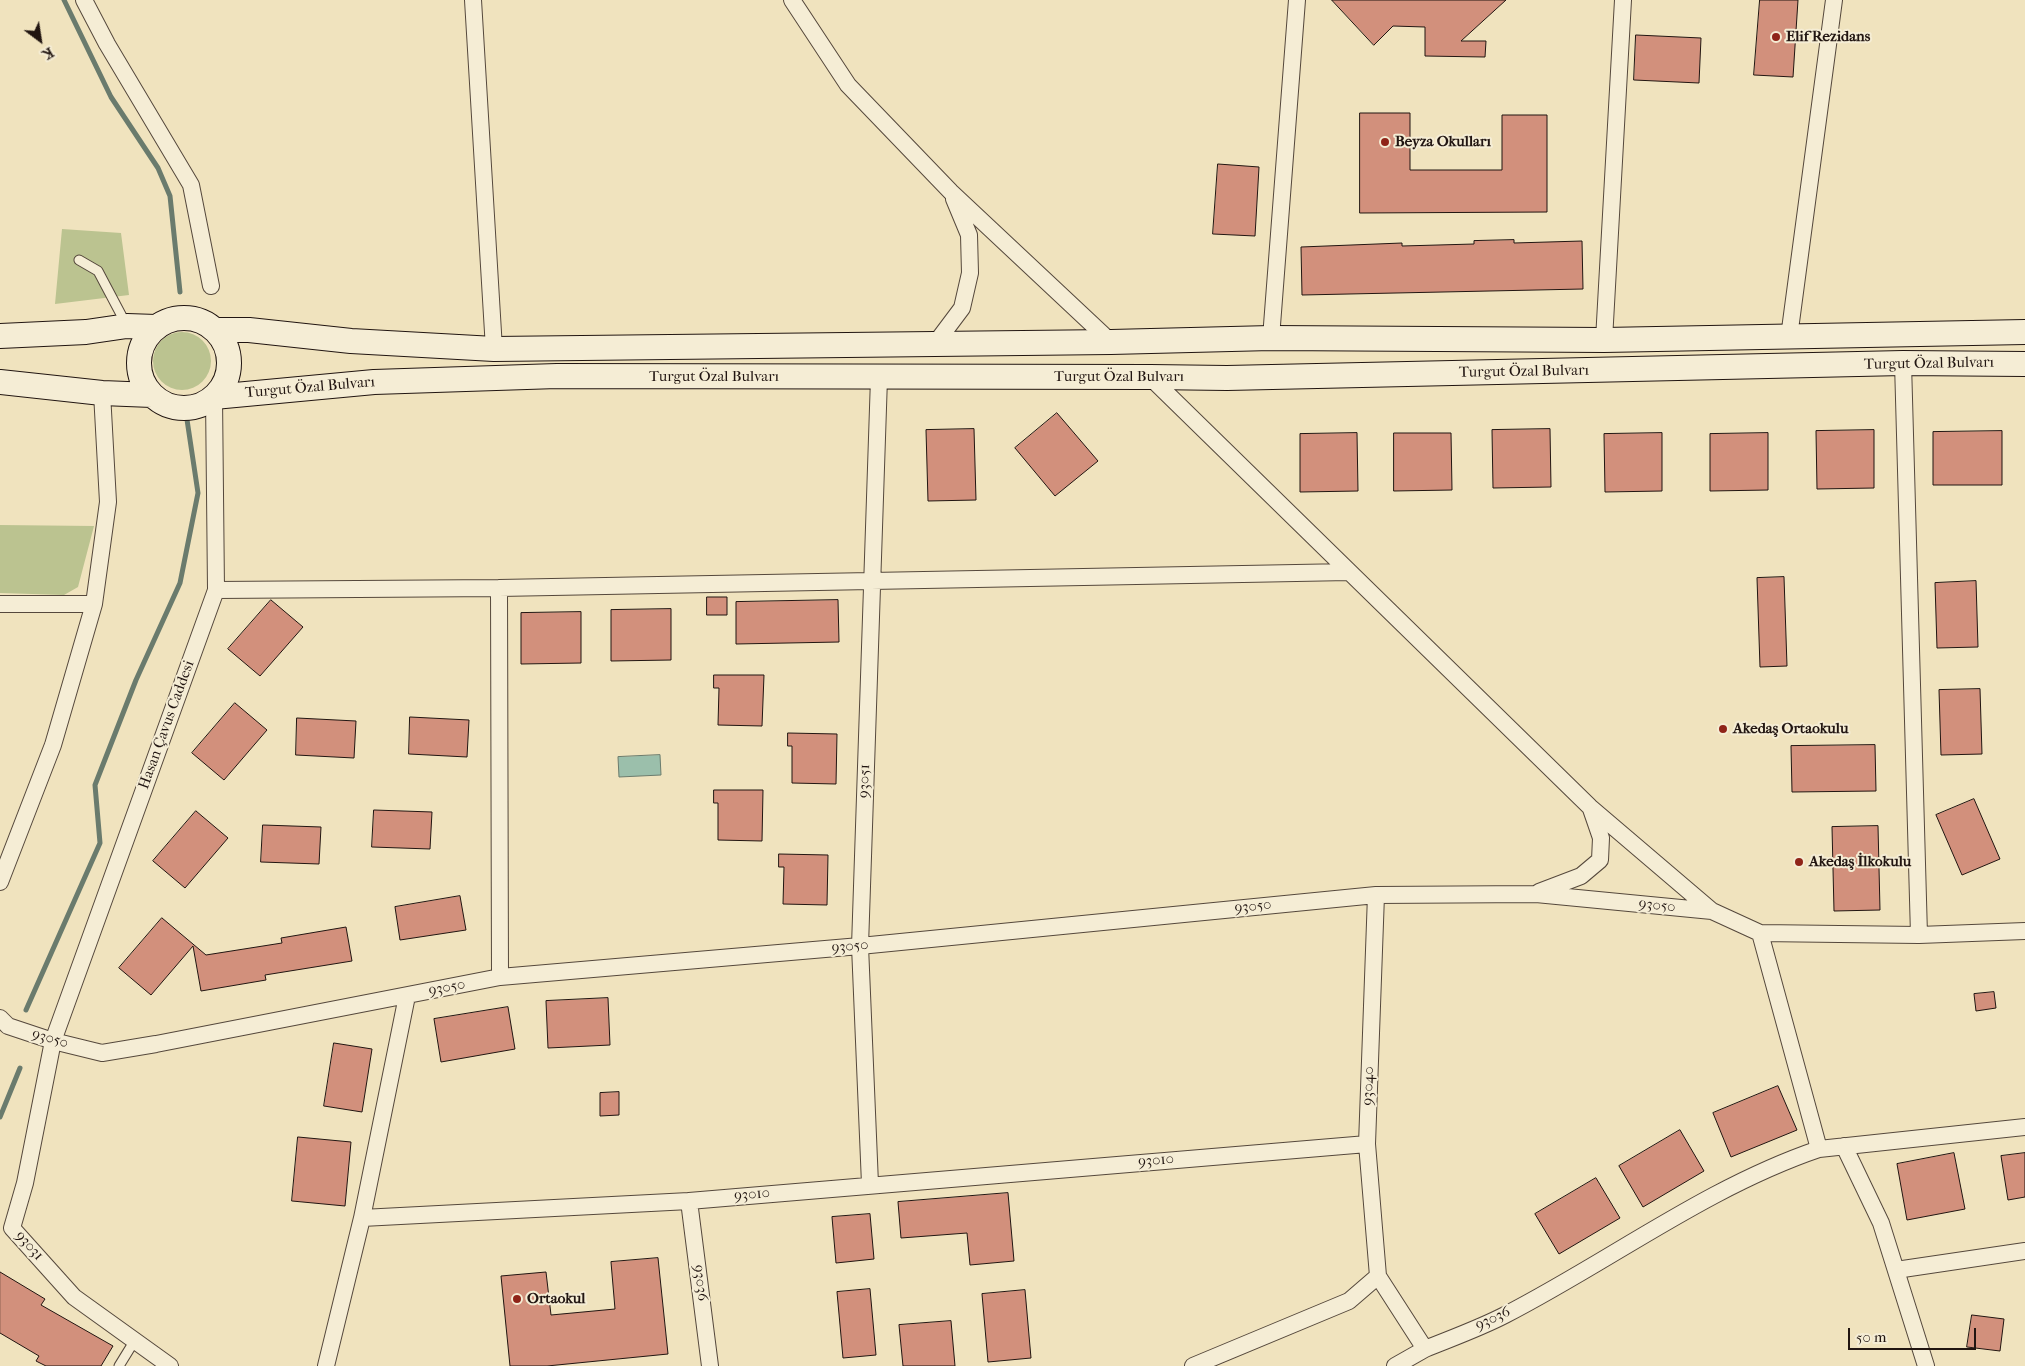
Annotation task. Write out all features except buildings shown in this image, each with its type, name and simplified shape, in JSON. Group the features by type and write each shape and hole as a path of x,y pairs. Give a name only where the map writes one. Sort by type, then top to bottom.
{"main road":[{"name":"Turgut Özal Bulvarı","path":"0,336 86,332 127,326 156,328 167,321 193,318 206,323 216,330 225,343 229,357 229,372 224,386 203,405 190,408 176,408 163,404 152,395 102,393 0,382"},
{"path":"152,395 143,383 139,361 146,339 156,328"},
{"name":"Turgut Özal Bulvarı","path":"216,330 249,330 351,341 494,348 1111,342 1271,338 1604,340 2025,332"},
{"name":"Turgut Özal Bulvarı","path":"214,397 374,382 548,376 1227,378 1903,363 2025,364"}],"street":[{"path":"84,0 107,44 191,185 211,286"},
{"path":"473,0 494,348"},
{"path":"792,0 848,85 951,192 1111,342"},
{"path":"1271,338 1296,0"},
{"path":"1604,340 1623,0"},
{"path":"1789,337 1834,0"},
{"path":"934,344 962,308 970,273 969,235 951,192"},
{"path":"1903,363 1920,935"},
{"path":"1150,377 1590,807 1712,912 1760,933 1920,935 2025,930"},
{"name":"93051","path":"870,1184 860,946 879,378"},
{"path":"0,882 53,745 94,604 108,502 102,393"},
{"name":"Hasan Çavus Caddesi","path":"53,1041 216,590 214,397"},
{"path":"216,590 499,588 1349,572"},
{"path":"499,588 500,977"},
{"path":"0,604 94,604"},
{"path":"1536,894 1582,876 1600,860 1601,838 1590,807"},
{"name":"93050","path":"0,1018 8,1026 53,1041 102,1053 500,977 860,946 1376,895 1536,894 1712,912"},
{"name":"93040","path":"1376,895 1367,1144 1378,1276"},
{"path":"1760,933 1820,1149"},
{"path":"326,1366 362,1218 407,996"},
{"name":"93031","path":"53,1041 25,1183 6,1231 74,1297 170,1366"},
{"name":"93036","path":"1425,1349 1504,1315 1723,1190 1790,1158 1820,1149 2025,1127"},
{"name":"93010","path":"362,1218 689,1200 1367,1144"},
{"path":"1844,1146 1881,1223 1926,1366"},
{"name":"93036","path":"689,1200 710,1366"},
{"path":"1896,1270 2025,1251"},
{"path":"1193,1366 1349,1301 1378,1276 1425,1349 1395,1366"}],"lane":[{"path":"79,260 98,271 127,326"},
{"path":"119,1366 135,1340"}],"shaded area":[{"path":"62,229 121,233 129,295 55,304"},
{"path":"182,332 198,337 206,345 211,361 206,377 198,385 182,390 166,385 158,377 153,361 158,345 166,337"},
{"path":"0,525 94,526 78,587 64,595 0,593"},
{"path":"660,755 661,775 619,777 618,757"}],"waterway":[{"path":"64,0 111,97 158,168 170,196 180,292"},
{"path":"26,1010 100,843 95,785 136,680 180,583 198,493 186,413"},
{"path":"0,1117 20,1068"}],"place":[{"name":"Elif Rezidans","path":"1776,37"},
{"name":"Beyza Okulları","path":"1385,142"},
{"name":"Akedaş Ortaokulu","path":"1723,729"},
{"name":"Akedaş İlkokulu","path":"1799,862"},
{"name":"Ortaokul","path":"517,1299"}]}
